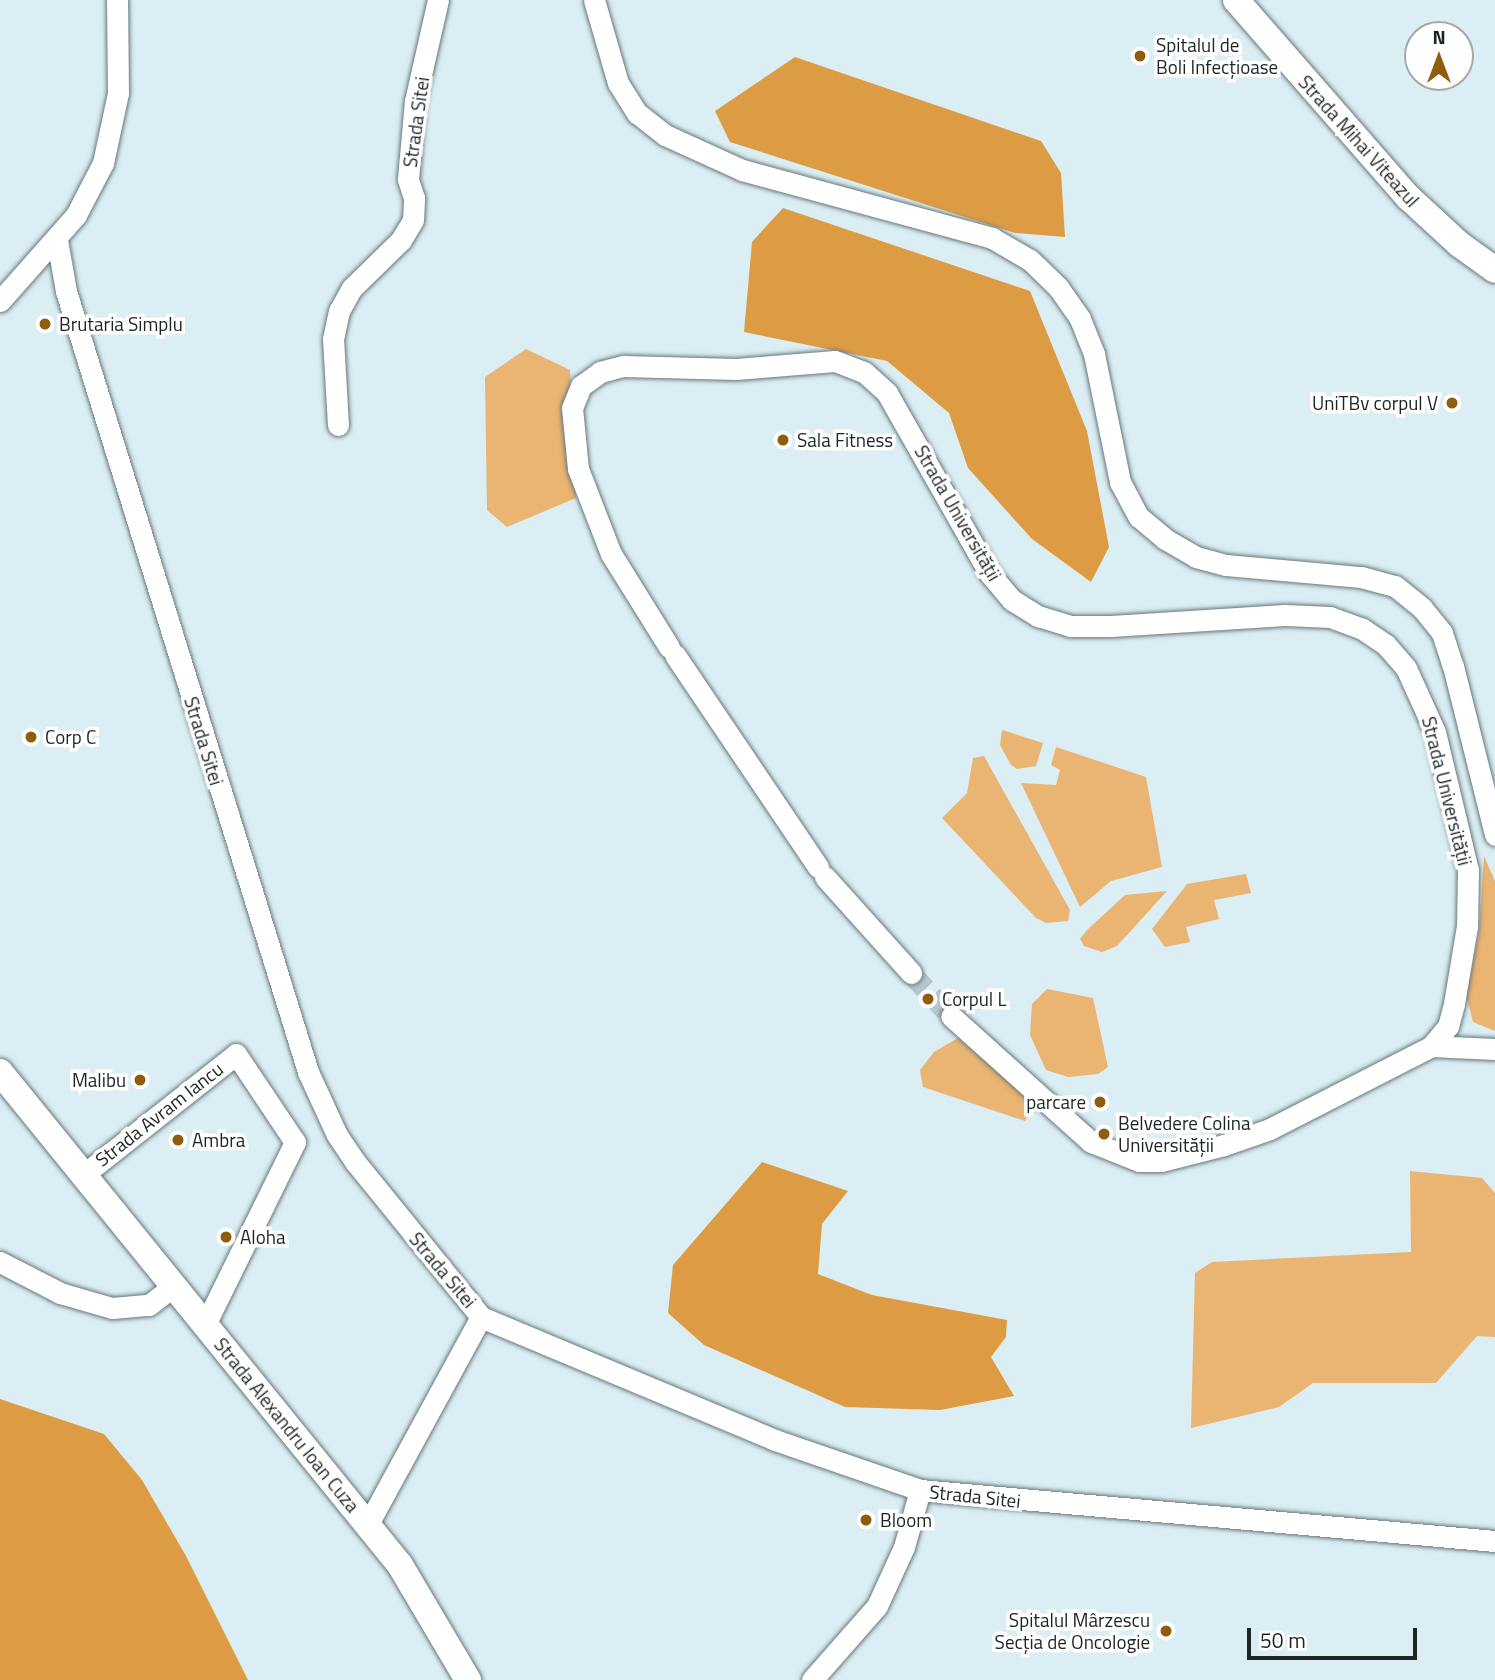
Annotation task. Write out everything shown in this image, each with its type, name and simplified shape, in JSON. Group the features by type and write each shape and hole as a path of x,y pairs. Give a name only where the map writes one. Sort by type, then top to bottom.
{"street":[{"path":"0,301 57,240 90,192 112,133 120,59 117,0"},
{"name":"Strada Sitei","path":"338,425 333,339 339,311 352,288 401,240 413,220 414,198 408,179 415,101 438,0"},
{"name":"Strada Universității","path":"594,0 618,83 637,113 665,135 742,170 992,238 1030,260 1058,287 1080,319 1094,354 1120,482 1139,517 1165,539 1196,557 1226,565 1361,577 1395,586 1422,608 1442,633 1453,666 1495,835"},
{"name":"Strada Mihai Viteazul","path":"1236,0 1399,188 1458,244 1495,270"},
{"name":"Strada Sitei","path":"57,240 66,291 308,1072 337,1135 356,1163 481,1317 775,1440 920,1490 1495,1541"},
{"name":"Strada Universității","path":"911,973 821,872 672,651 611,554 578,469 572,437 572,408 581,386 600,372 623,366 736,369 835,361 864,372 887,393 990,574 1013,600 1038,616 1070,626 1331,617 1361,628 1393,653 1422,699 1435,732 1468,870 1467,926 1454,1004 1448,1026 1432,1045 1270,1129 1213,1148 1161,1161 1139,1161 1091,1142 951,1016"},
{"path":"1432,1045 1495,1049"},
{"name":"Strada Alexandru Ioan Cuza","path":"205,1325 295,1142 236,1054"},
{"name":"Strada Avram Iancu","path":"83,1175 236,1054"},
{"name":"Strada Avram Iancu","path":"0,1072 173,1286"},
{"path":"0,1262 60,1293 112,1308 149,1305 173,1286"},
{"name":"Strada Alexandru Ioan Cuza","path":"173,1286 368,1524 425,1602 468,1680"},
{"name":"Strada Alexandru Ioan Cuza","path":"368,1524 481,1317"},
{"path":"812,1680 877,1606 904,1547 920,1490"}],"shaded area":[{"path":"795,57 1041,141 1061,173 1065,237 1015,233 730,142 715,111"},
{"path":"783,208 1030,291 1087,431 1109,547 1091,582 1032,539 968,468 949,413 887,361 744,332 752,242"},
{"path":"526,349 570,370 576,498 507,527 487,510 485,377"},
{"path":"1002,730 1043,743 1036,766 1017,769 1011,765 1000,745"},
{"path":"1056,747 1146,777 1162,867 1111,881 1080,907 1021,783 1056,785 1060,770 1051,765"},
{"path":"984,756 1070,910 1068,921 1046,923 1036,918 942,818 967,793 973,758"},
{"path":"1484,856 1495,881 1495,1031 1473,1022 1466,995 1479,932"},
{"path":"1246,874 1251,893 1214,900 1219,919 1186,927 1190,942 1165,947 1152,929 1187,884"},
{"path":"1167,891 1117,946 1102,952 1084,946 1080,939 1087,930 1125,895"},
{"path":"1047,989 1093,998 1108,1067 1098,1074 1068,1077 1046,1070 1030,1035 1032,1004"},
{"path":"958,1038 1033,1102 1025,1121 923,1087 920,1070 934,1052"},
{"path":"762,1162 848,1191 822,1224 818,1274 872,1295 1007,1320 1006,1337 991,1357 1014,1396 940,1410 845,1407 704,1345 668,1313 673,1265"},
{"path":"1410,1171 1482,1178 1495,1193 1495,1337 1477,1336 1436,1383 1313,1383 1279,1407 1191,1428 1195,1273 1212,1262 1411,1252"},
{"path":"0,1399 104,1434 142,1480 186,1556 248,1680 0,1680"}],"tunnel":[{"path":"911,973 951,1016"}],"place":[{"name":"Spitalul de Boli Infecțioase","path":"1140,56"},
{"name":"Brutaria Simplu","path":"45,324"},
{"name":"UniTBv corpul V","path":"1452,403"},
{"name":"Sala Fitness","path":"783,440"},
{"name":"Corp C","path":"31,737"},
{"name":"Corpul L","path":"928,999"},
{"name":"Malibu","path":"140,1080"},
{"name":"parcare","path":"1100,1102"},
{"name":"Belvedere Colina Universității","path":"1104,1134"},
{"name":"Ambra","path":"178,1140"},
{"name":"Aloha","path":"226,1237"},
{"name":"Bloom","path":"866,1520"},
{"name":"Spitalul Mârzescu Secția de Oncologie","path":"1166,1631"}]}
